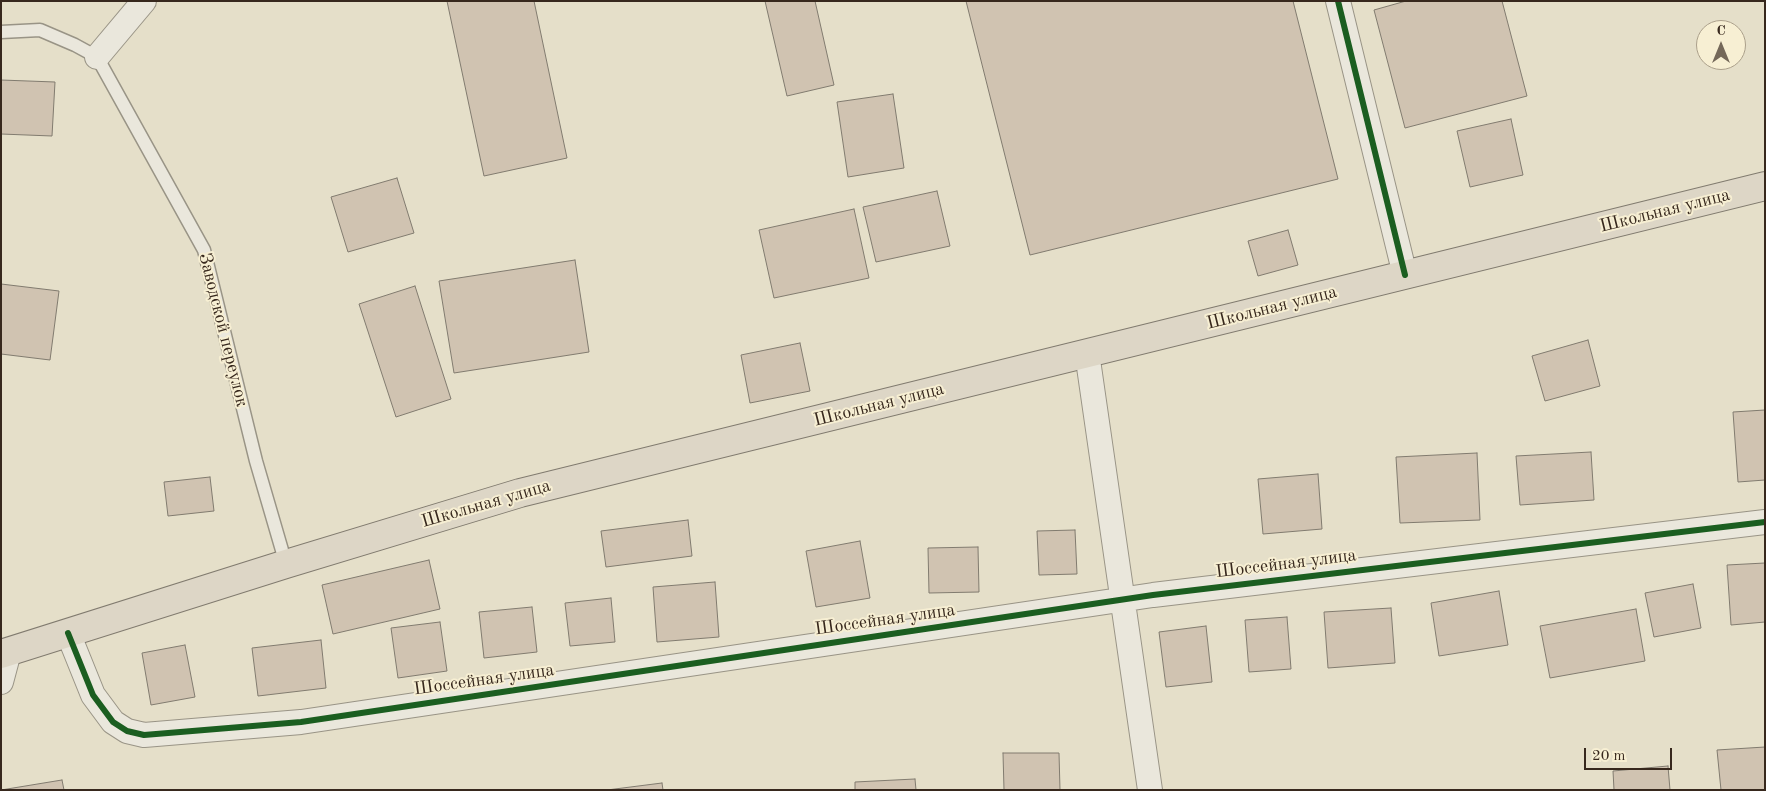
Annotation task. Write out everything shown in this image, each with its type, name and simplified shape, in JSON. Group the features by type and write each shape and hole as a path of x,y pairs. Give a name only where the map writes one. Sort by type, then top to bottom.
{"main road":[{"name":"Школьная улица","path":"5,653 286,564 520,493 1765,186"}],"street":[{"path":"97,57 144,1"},
{"path":"1338,1 1405,275"},
{"path":"1087,354 1150,790"},
{"name":"Шоссейная улица","path":"68,633 93,695 113,722 127,731 144,735 300,722 1123,599 1765,522"},
{"path":"1,682 5,653"}],"lane":[{"path":"1,32 40,30 75,44 97,57"},
{"name":"Заводской переулок","path":"97,57 204,250 256,461 286,564"}],"building":[{"path":"447,1 534,1 567,158 484,176"},
{"path":"765,1 815,1 834,85 787,96"},
{"path":"966,1 1293,1 1338,179 1030,255"},
{"path":"1406,1 1502,1 1527,96 1405,128 1374,10"},
{"path":"1,80 55,82 52,136 1,134"},
{"path":"893,94 904,168 848,177 837,102"},
{"path":"1511,119 1523,175 1470,187 1457,131"},
{"path":"397,178 414,233 348,252 331,197"},
{"path":"937,191 950,246 876,262 863,207"},
{"path":"854,209 869,278 774,298 759,230"},
{"path":"1288,230 1298,265 1258,276 1248,241"},
{"path":"575,260 589,352 454,373 439,281"},
{"path":"1,284 59,291 50,360 1,354"},
{"path":"415,286 451,399 396,417 359,304"},
{"path":"1588,340 1600,386 1545,401 1532,356"},
{"path":"800,343 810,391 750,403 741,355"},
{"path":"1765,410 1765,480 1738,482 1733,412"},
{"path":"1591,452 1594,500 1520,505 1516,456"},
{"path":"1477,453 1480,520 1400,523 1396,457"},
{"path":"1318,474 1322,529 1263,534 1258,479"},
{"path":"210,477 214,511 168,516 164,482"},
{"path":"688,520 692,556 606,567 601,531"},
{"path":"1075,530 1077,574 1039,575 1037,531"},
{"path":"860,541 870,598 816,607 806,551"},
{"path":"978,547 979,592 929,593 928,548"},
{"path":"429,560 440,609 333,634 322,585"},
{"path":"1765,563 1765,622 1731,625 1727,565"},
{"path":"715,582 719,637 657,642 653,587"},
{"path":"1693,584 1701,628 1654,637 1645,593"},
{"path":"1499,591 1508,645 1439,656 1431,603"},
{"path":"611,598 615,642 570,646 565,603"},
{"path":"532,607 537,652 484,658 479,612"},
{"path":"1391,608 1395,663 1328,668 1324,612"},
{"path":"1636,609 1645,661 1550,678 1540,626"},
{"path":"1287,617 1291,669 1249,672 1245,620"},
{"path":"440,622 447,671 398,678 391,628"},
{"path":"1206,626 1212,682 1166,687 1159,632"},
{"path":"321,640 326,688 258,696 252,648"},
{"path":"185,645 195,697 151,705 142,653"},
{"path":"1765,747 1765,790 1721,790 1717,750"},
{"path":"1003,753 1059,753 1060,790 1004,790"},
{"path":"1668,766 1670,790 1614,790 1613,771"},
{"path":"915,779 916,790 855,790 855,782"},
{"path":"62,780 64,790 1,790"},
{"path":"662,783 663,790 607,790"}],"cycle path":[{"path":"1338,1 1405,275"},
{"path":"68,633 93,695 113,722 127,731 144,735 301,722 1153,595 1765,522"}]}
